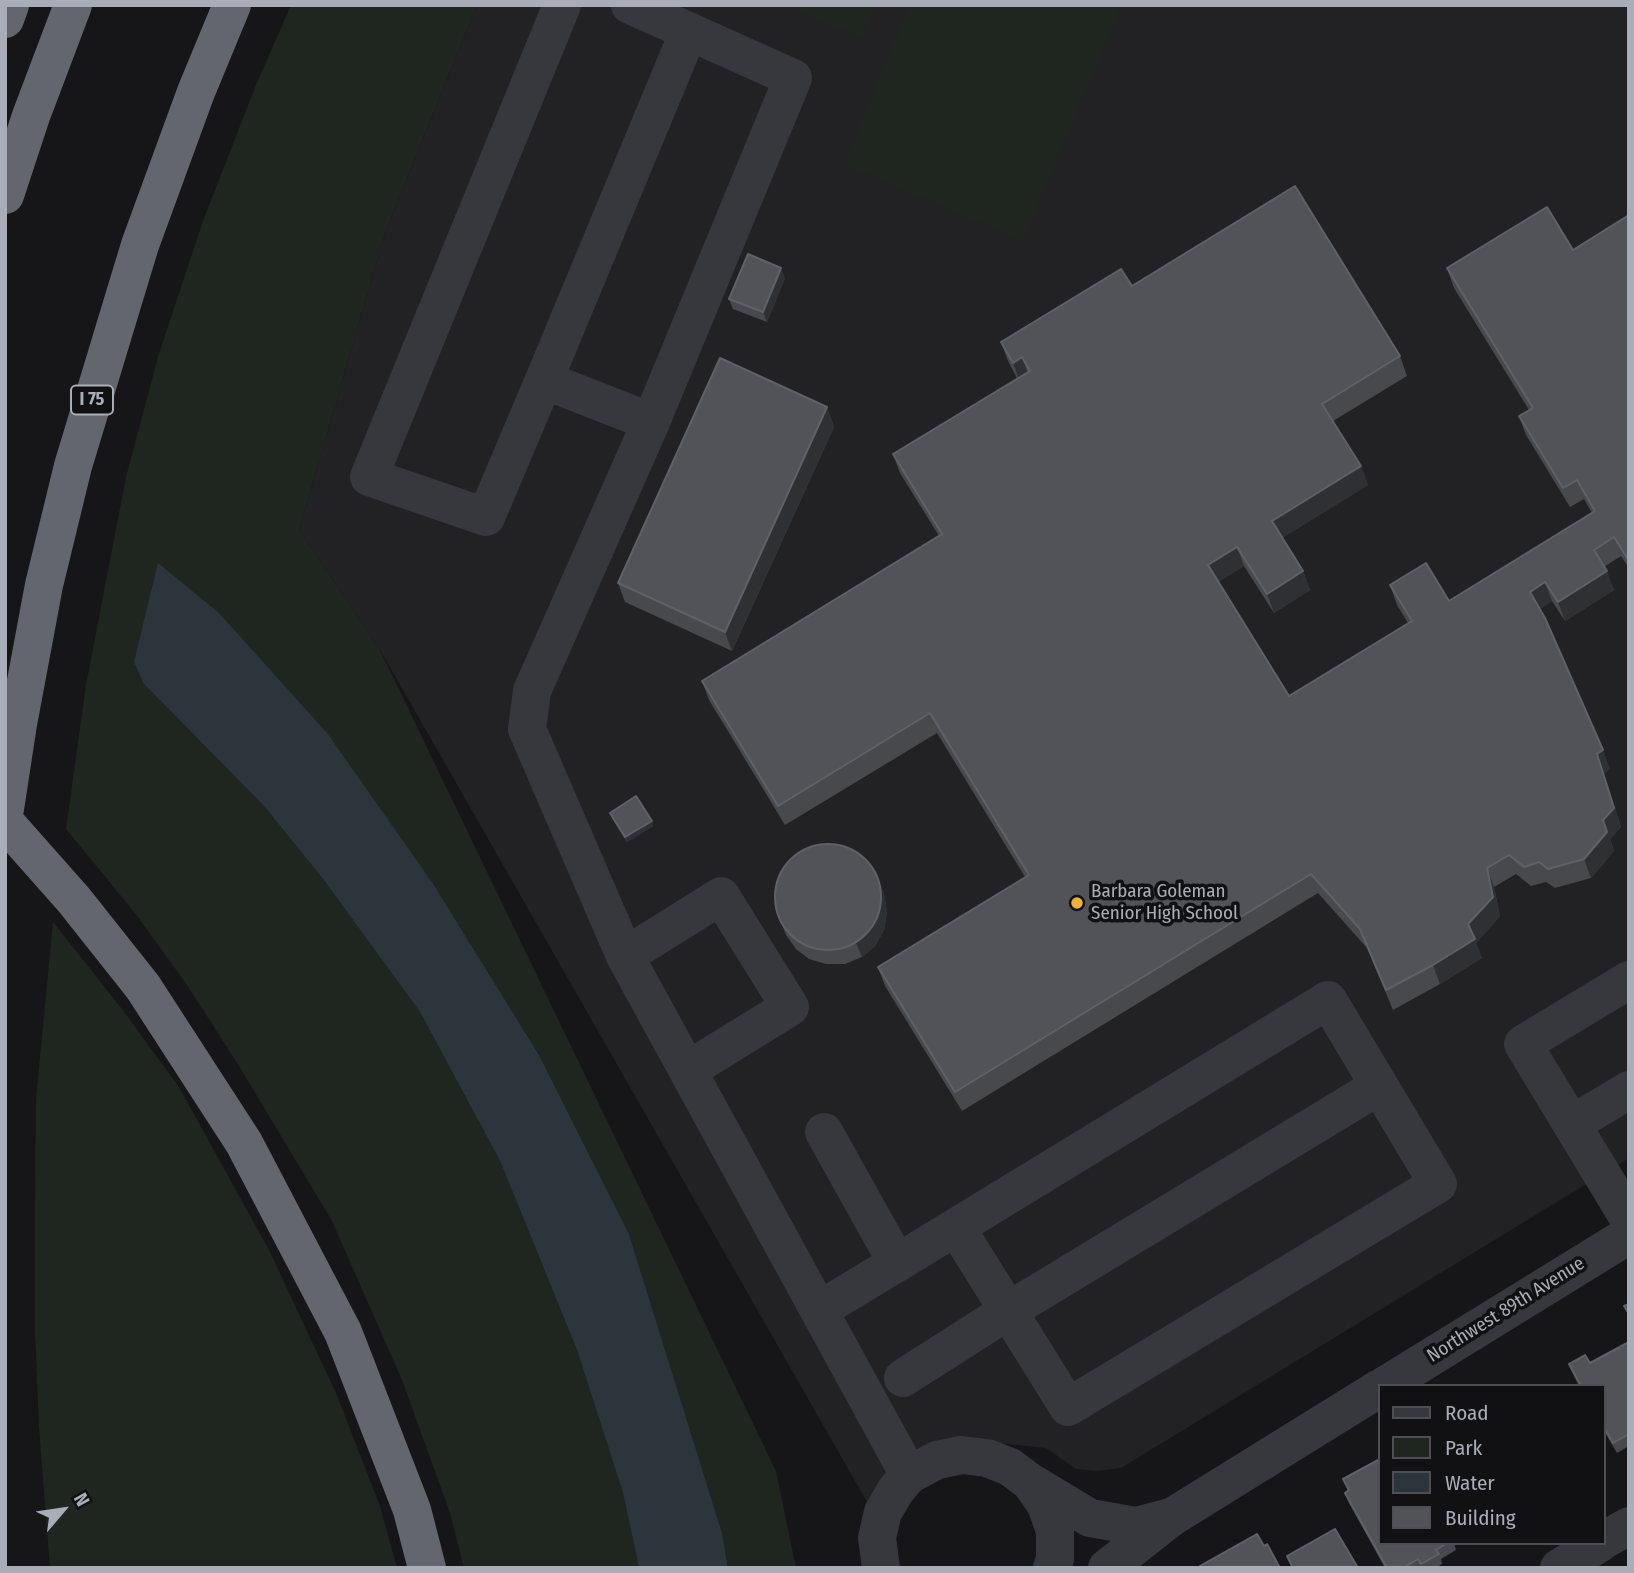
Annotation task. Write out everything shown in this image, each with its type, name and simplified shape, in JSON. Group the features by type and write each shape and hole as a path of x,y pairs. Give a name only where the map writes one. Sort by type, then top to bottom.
{"highway":[{"path":"5,19 10,5"},
{"path":"5,195 31,116 73,5"},
{"name":"I 75","path":"5,809 44,584 73,466 140,245 196,92 232,5"},
{"path":"5,822 74,900 143,987 244,1143 343,1332 412,1510 427,1568"}],"street":[{"path":"562,5 369,477 486,517 689,31"},
{"path":"630,5 793,78 651,422 532,691 527,729 625,956 909,1475 896,1490 883,1513 877,1538 880,1566"},
{"path":"544,380 651,422"},
{"path":"625,956 721,896 790,1007 688,1070"},
{"path":"1629,980 1523,1044 1629,1219"},
{"path":"820,1311 956,1227 1328,1000 1438,1184 1068,1407 956,1227"},
{"path":"903,1378 1008,1311 1379,1086"},
{"path":"1572,1124 1629,1090"},
{"path":"824,1132 897,1264"},
{"name":"Northwest 89th Avenue","path":"1387,1384 1629,1235"},
{"name":"Northwest 89th Avenue","path":"1107,1568 1172,1517 1378,1389"},
{"name":"Northwest 89th Avenue","path":"909,1475 937,1460 962,1455 987,1458 1010,1467 1090,1518 1136,1526 1172,1517"},
{"path":"1030,1482 1046,1505 1055,1531 1055,1559 1052,1568"},
{"path":"1606,1540 1629,1526"},
{"path":"1559,1568 1597,1545"}],"shaded area":[{"name":"Barbara Goleman Senior High School","path":"477,5 1629,5 1629,1158 1121,1468 1098,1471 1076,1469 1046,1448 969,1440 867,1502 379,648 299,530 386,230"}],"green space":[{"path":"291,5 477,5 386,230 299,530 379,648 776,1471 796,1568 728,1568 722,1533 629,1234 539,1055 434,885 134,662 143,683 264,806 323,879 420,1012 500,1161 577,1350 623,1493 639,1568 464,1568 450,1513 402,1380 332,1221 187,985 135,913 66,829 86,685 126,477 158,357 204,218 256,85"},
{"path":"786,5 875,5 861,38"},
{"path":"910,5 1122,5 1023,241 844,164"},
{"path":"53,922 179,1087 269,1250 336,1393 380,1506 397,1568 50,1568 35,1331 35,1207 36,1099"}],"water":[{"path":"158,563 219,613 327,733 434,885 539,1055 629,1234 722,1533 728,1568 639,1568 623,1493 577,1350 500,1161 420,1012 323,879 264,806 143,683 134,662"}],"building":[{"path":"1295,186 1400,356 1322,404 1361,466 1272,521 1303,571 1267,594 1237,547 1208,565 1289,696 1412,621 1390,585 1426,563 1449,601 1595,511 1577,480 1563,488 1519,416 1533,408 1447,268 1547,207 1573,250 1629,215 1629,561 1614,537 1594,550 1607,571 1558,602 1545,582 1530,592 1545,618 1603,750 1597,754 1614,808 1603,820 1607,832 1584,859 1548,869 1539,862 1524,867 1509,855 1487,868 1493,897 1468,924 1475,939 1386,990 1360,929 1311,874 955,1092 878,967 1029,875 930,713 778,806 702,681 942,534 893,454 1030,371 1022,357 1013,363 1001,342 1121,269 1132,286"},
{"path":"748,254 781,268 763,312 729,299"},
{"path":"720,358 827,407 725,632 618,583"},
{"path":"636,796 652,821 625,837 610,813"},
{"path":"828,844 848,848 865,860 877,877 881,897 877,917 865,934 848,946 828,950 808,946 791,934 779,917 775,897 779,877 791,860 808,848"},
{"path":"1629,1342 1629,1434 1613,1443 1606,1431 1606,1384 1580,1384 1569,1364 1585,1355 1590,1363"},
{"path":"1378,1460 1378,1545 1444,1545 1436,1550 1439,1554 1421,1564 1418,1559 1403,1568 1387,1568 1345,1493 1349,1490 1343,1479"},
{"path":"1335,1529 1358,1568 1293,1568 1287,1556"},
{"path":"1257,1534 1264,1546 1267,1544 1280,1568 1201,1568 1200,1566"}],"place":[{"name":"Barbara Goleman Senior High School","path":"1077,903"}]}
